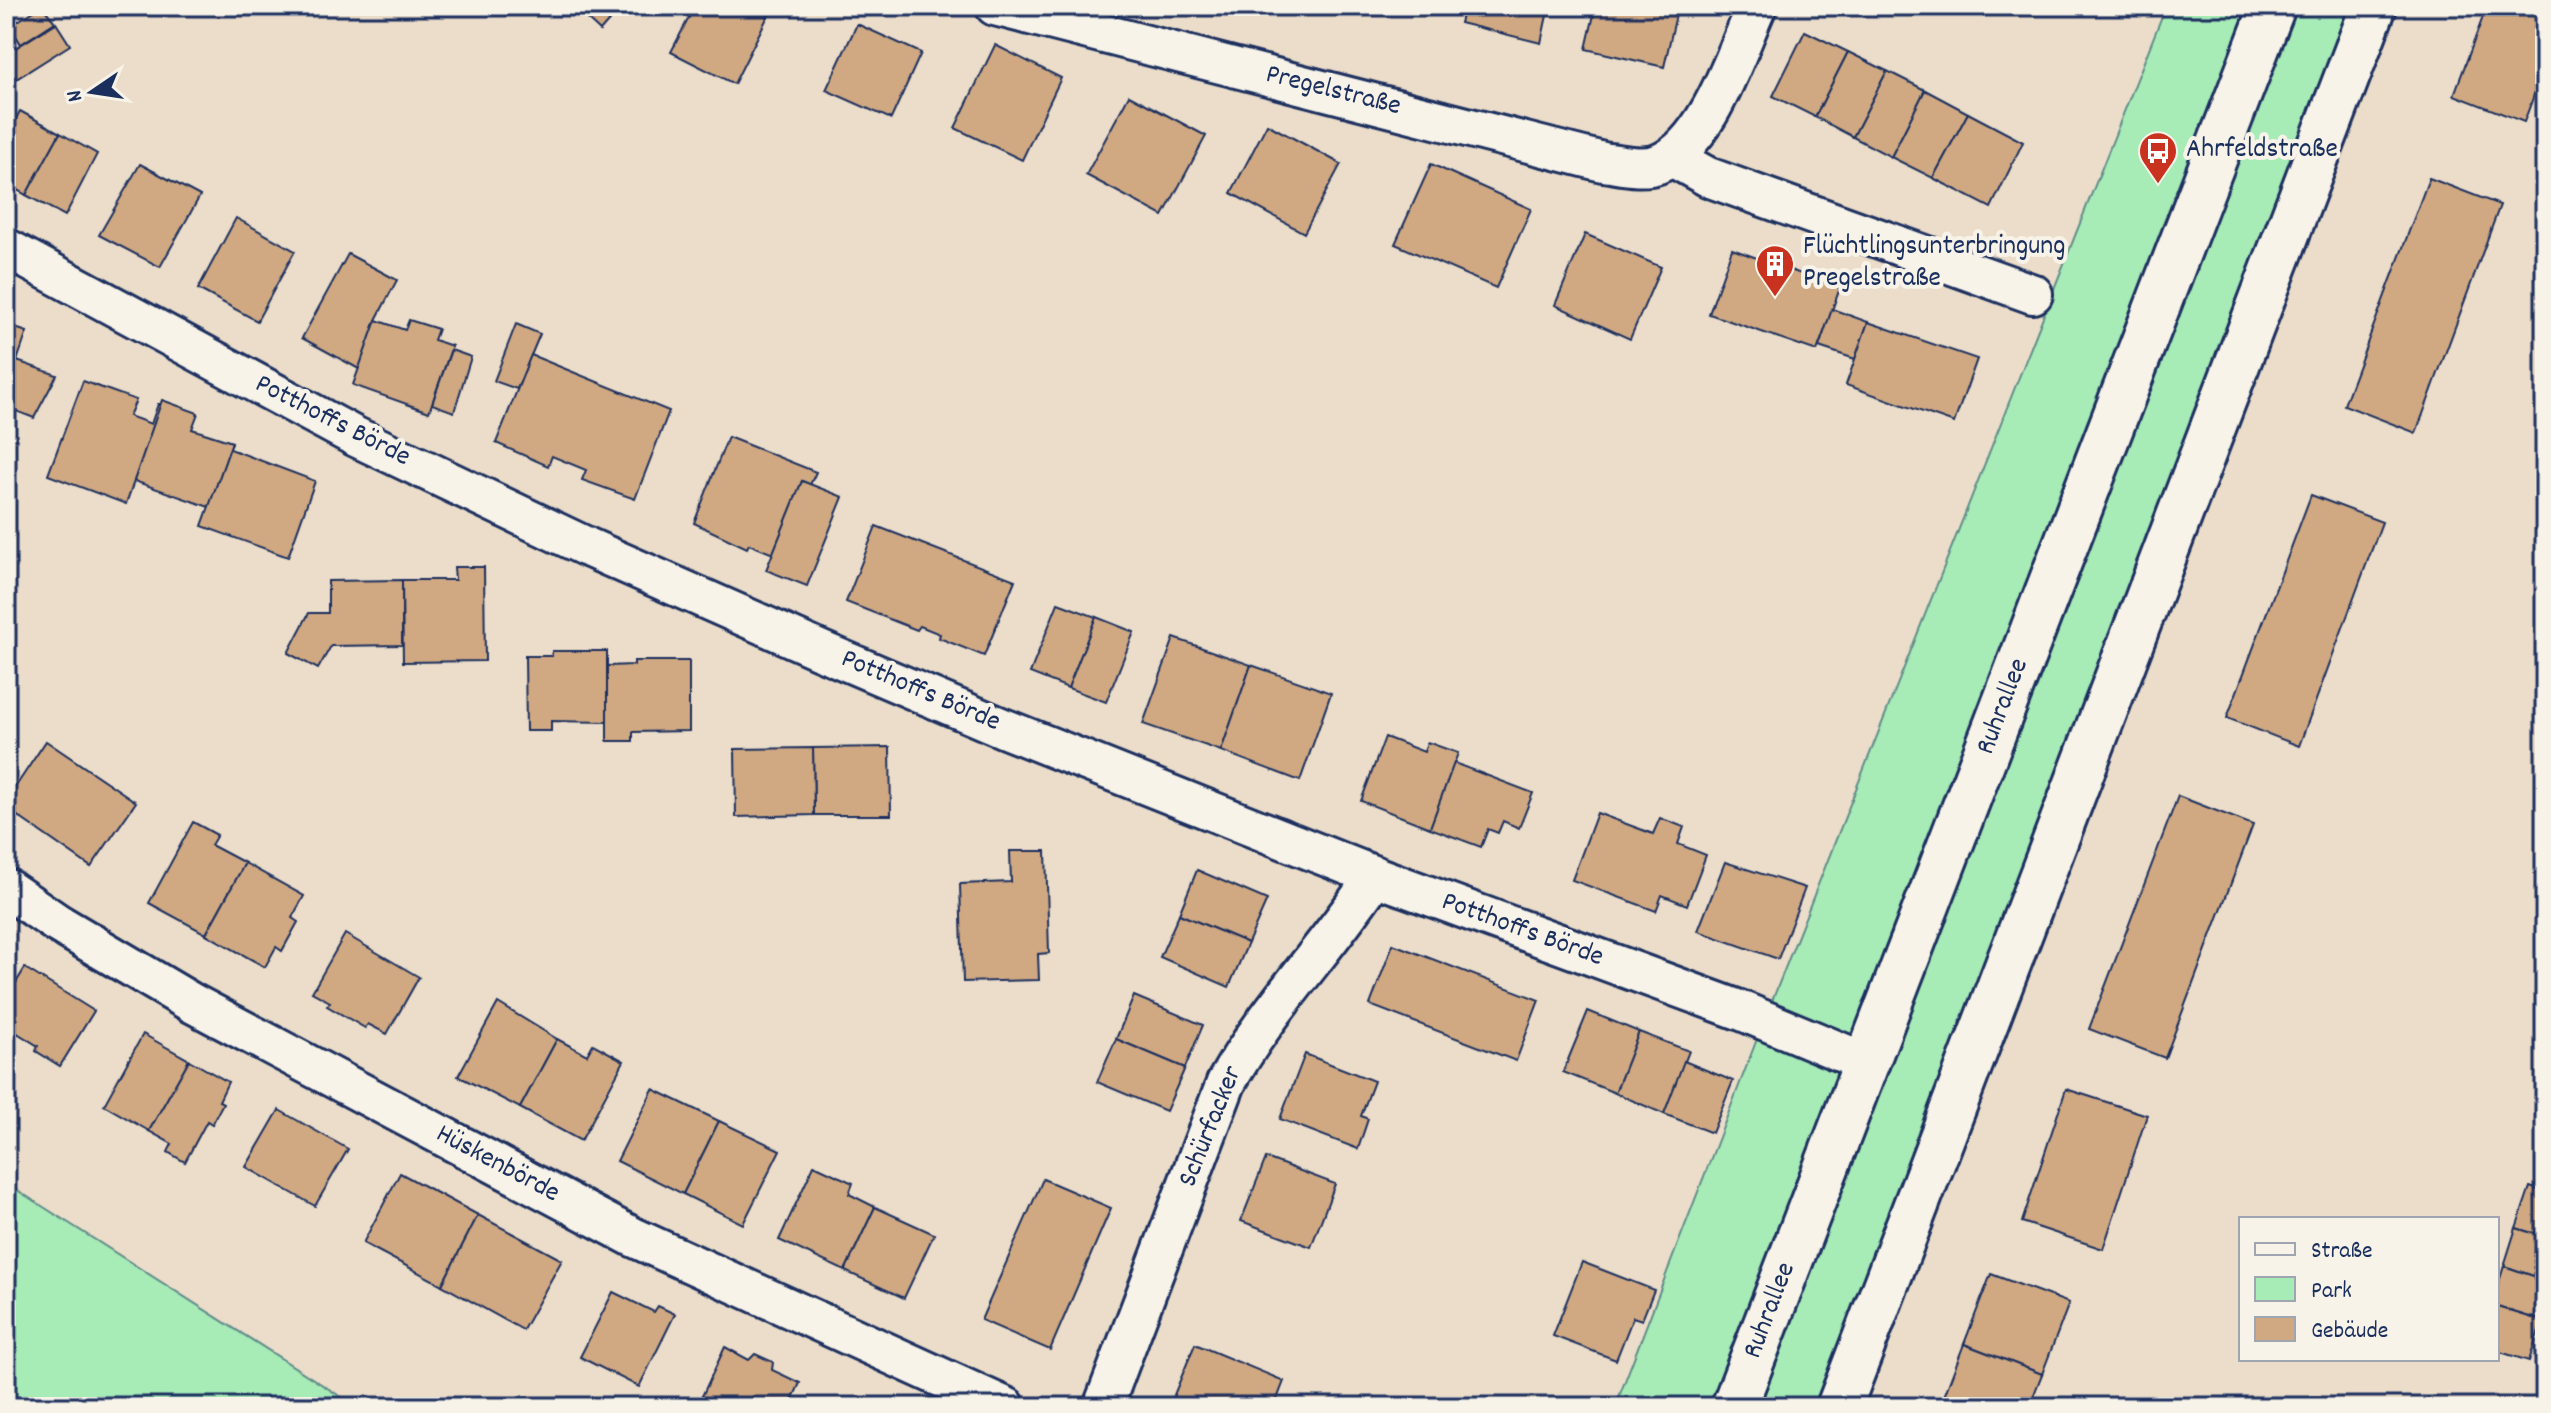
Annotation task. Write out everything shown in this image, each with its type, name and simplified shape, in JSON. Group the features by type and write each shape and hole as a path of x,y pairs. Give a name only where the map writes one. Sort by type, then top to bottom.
{"main road":[{"name":"Ruhrallee","path":"1734,1407 2273,6"},
{"path":"1839,1407 2374,6"}],"street":[{"name":"Pregelstraße","path":"995,6 1603,162 1656,165 1672,157"},
{"path":"1757,6 1703,124 1689,144 1672,157 1708,177 2033,294"},
{"name":"Potthoffs Börde","path":"6,248 356,437 587,547 1003,728 1375,876 1742,1011 1867,1063"},
{"name":"Schürfacker","path":"1103,1407 1226,1083 1247,1045 1342,925 1375,876"},
{"name":"Hüskenbörde","path":"6,888 57,923 192,1003 633,1237 1006,1407"}],"green space":[{"path":"2166,6 2371,6 1835,1407 1615,1407 1757,1039"},
{"path":"6,1183 357,1407 6,1407"}],"building":[{"path":"42,6 55,22 21,44 10,26"},
{"path":"573,6 622,6 600,31"},
{"path":"695,6 773,6 734,84 671,52"},
{"path":"1209,6 1240,6 1238,14"},
{"path":"1464,6 1549,6 1541,43 1460,23"},
{"path":"1596,6 1678,6 1664,67 1586,49"},
{"path":"2487,6 2545,6 2545,65 2524,122 2454,95"},
{"path":"56,23 70,45 13,81 6,69 6,54"},
{"path":"857,24 921,53 891,119 826,90"},
{"path":"1805,31 1848,52 1815,117 1773,96"},
{"path":"995,45 1061,78 1022,160 955,128"},
{"path":"1848,52 1887,71 1853,137 1815,117"},
{"path":"1887,71 1925,90 1891,157 1853,137"},
{"path":"1925,90 1968,113 1933,178 1891,157"},
{"path":"1129,95 1206,136 1163,216 1086,175"},
{"path":"20,111 60,133 26,195 6,184 6,137"},
{"path":"1968,113 2023,142 1991,208 1933,178"},
{"path":"1267,124 1341,164 1304,233 1231,193"},
{"path":"60,133 97,154 65,216 26,195"},
{"path":"140,164 200,196 160,267 99,235"},
{"path":"1431,164 1531,209 1496,288 1395,244"},
{"path":"2429,178 2500,205 2416,433 2344,405"},
{"path":"236,218 295,251 257,321 198,289"},
{"path":"1585,234 1661,267 1630,339 1555,305"},
{"name":"Flüchtlingsunterbringung Pregelstraße","path":"1732,249 1840,288 1817,351 1709,314"},
{"path":"348,254 397,280 377,318 359,369 302,338"},
{"path":"1832,309 1868,322 1855,359 1819,347"},
{"path":"376,320 405,330 409,320 438,329 434,340 452,346 429,412 353,385"},
{"name":"Flüchtlingsunterbringung Pregelstraße","path":"1868,322 1977,359 1954,423 1846,385"},
{"path":"516,324 540,334 517,389 494,381"},
{"path":"6,325 27,332 9,384 6,383"},
{"path":"451,350 471,357 454,412 432,404"},
{"path":"531,355 669,411 635,499 582,480 586,470 552,456 548,466 496,443"},
{"path":"17,361 57,375 34,418 6,407 6,391"},
{"path":"83,381 136,400 129,416 151,424 158,404 161,404 126,504 48,475"},
{"path":"162,400 198,413 192,429 232,442 209,507 134,481"},
{"path":"728,437 816,472 810,485 802,481 773,554 749,544 747,548 694,523"},
{"path":"232,442 230,449 315,481 288,557 202,526"},
{"path":"802,481 843,497 807,586 766,570"},
{"path":"2311,495 2382,522 2299,746 2227,718"},
{"path":"876,526 1015,580 984,656 939,638 940,634 920,626 917,630 846,602"},
{"path":"454,567 484,567 485,661 403,662 402,580 455,580"},
{"path":"402,580 402,645 331,646 318,669 288,653 309,613 328,613 328,581"},
{"path":"1058,603 1096,617 1068,688 1030,673"},
{"path":"1096,617 1134,632 1106,702 1068,688"},
{"path":"1174,638 1251,665 1221,751 1143,724"},
{"path":"552,651 607,651 607,722 551,721 551,731 526,731 525,656 552,656"},
{"path":"634,661 689,661 689,731 633,732 633,741 607,741 607,666 634,665"},
{"path":"1251,665 1331,693 1300,781 1221,751"},
{"path":"1385,737 1424,752 1427,742 1458,753 1430,828 1361,801"},
{"path":"46,741 136,802 91,867 6,808 6,801"},
{"path":"890,747 891,815 814,815 813,748"},
{"path":"813,748 814,815 736,817 735,749"},
{"path":"1454,763 1533,793 1519,828 1503,821 1498,833 1488,829 1481,847 1430,828"},
{"path":"2178,796 2253,825 2165,1058 2089,1029"},
{"path":"1597,813 1653,834 1660,818 1684,827 1678,844 1706,855 1687,905 1662,895 1656,911 1572,880"},
{"path":"193,822 217,835 211,845 245,863 206,934 149,903"},
{"path":"1010,851 1046,851 1049,953 1038,954 1039,980 963,982 960,884 1011,882"},
{"path":"1725,862 1805,888 1778,959 1698,931"},
{"path":"245,863 304,896 292,918 298,922 282,951 276,947 265,967 206,934"},
{"path":"1197,870 1267,900 1248,943 1179,914"},
{"path":"1179,914 1248,943 1229,987 1160,957"},
{"path":"345,934 419,977 387,1034 368,1024 365,1028 327,1006 330,1002 312,992"},
{"path":"1393,944 1539,1000 1516,1061 1370,1005"},
{"path":"25,968 94,1011 60,1066 36,1051 38,1046 6,1026 6,999"},
{"path":"1134,996 1203,1025 1185,1068 1116,1039"},
{"path":"498,1003 557,1039 520,1108 458,1076"},
{"path":"1588,1011 1639,1032 1615,1093 1563,1072"},
{"path":"1639,1032 1689,1051 1664,1114 1615,1093"},
{"path":"143,1034 189,1060 149,1131 104,1105"},
{"path":"557,1039 587,1055 593,1044 624,1061 581,1141 520,1108"},
{"path":"1116,1039 1185,1068 1166,1111 1097,1082"},
{"path":"1305,1054 1374,1081 1361,1116 1368,1119 1358,1149 1280,1119"},
{"path":"189,1060 228,1082 219,1101 223,1103 212,1124 207,1121 185,1162 168,1152 172,1144 149,1131"},
{"path":"1684,1061 1733,1081 1712,1133 1664,1114"},
{"path":"653,1089 719,1121 683,1194 617,1161"},
{"path":"2066,1089 2147,1115 2103,1249 2022,1222"},
{"path":"279,1110 348,1149 315,1206 246,1167"},
{"path":"719,1121 780,1150 743,1224 683,1194"},
{"path":"1266,1158 1335,1184 1311,1247 1241,1221"},
{"path":"814,1165 853,1183 849,1194 875,1207 845,1271 779,1240"},
{"path":"400,1173 478,1215 442,1285 363,1243"},
{"path":"1043,1179 1111,1208 1050,1350 981,1320"},
{"path":"2530,1187 2545,1192 2545,1237 2516,1228"},
{"path":"875,1207 934,1234 904,1298 845,1271"},
{"path":"478,1215 562,1260 523,1330 442,1285"},
{"path":"2516,1228 2545,1237 2545,1280 2504,1266"},
{"path":"1582,1262 1654,1290 1642,1320 1633,1317 1616,1360 1553,1336"},
{"path":"2504,1266 2545,1280 2542,1321 2499,1308 2499,1282"},
{"path":"1991,1274 2069,1303 2042,1374 1964,1344"},
{"path":"613,1292 654,1312 658,1306 675,1314 639,1387 580,1357"},
{"path":"2499,1308 2542,1321 2529,1361 2499,1352"},
{"path":"1195,1344 1284,1381 1274,1407 1169,1407"},
{"path":"1964,1344 2042,1374 2029,1407 1940,1407"},
{"path":"725,1347 749,1360 755,1354 773,1362 772,1370 800,1383 789,1407 697,1407"}],"place":[{"name":"Ahrfeldstraße","path":"2158,185"},
{"name":"Flüchtlingsunterbringung Pregelstraße","path":"1775,298"}]}
